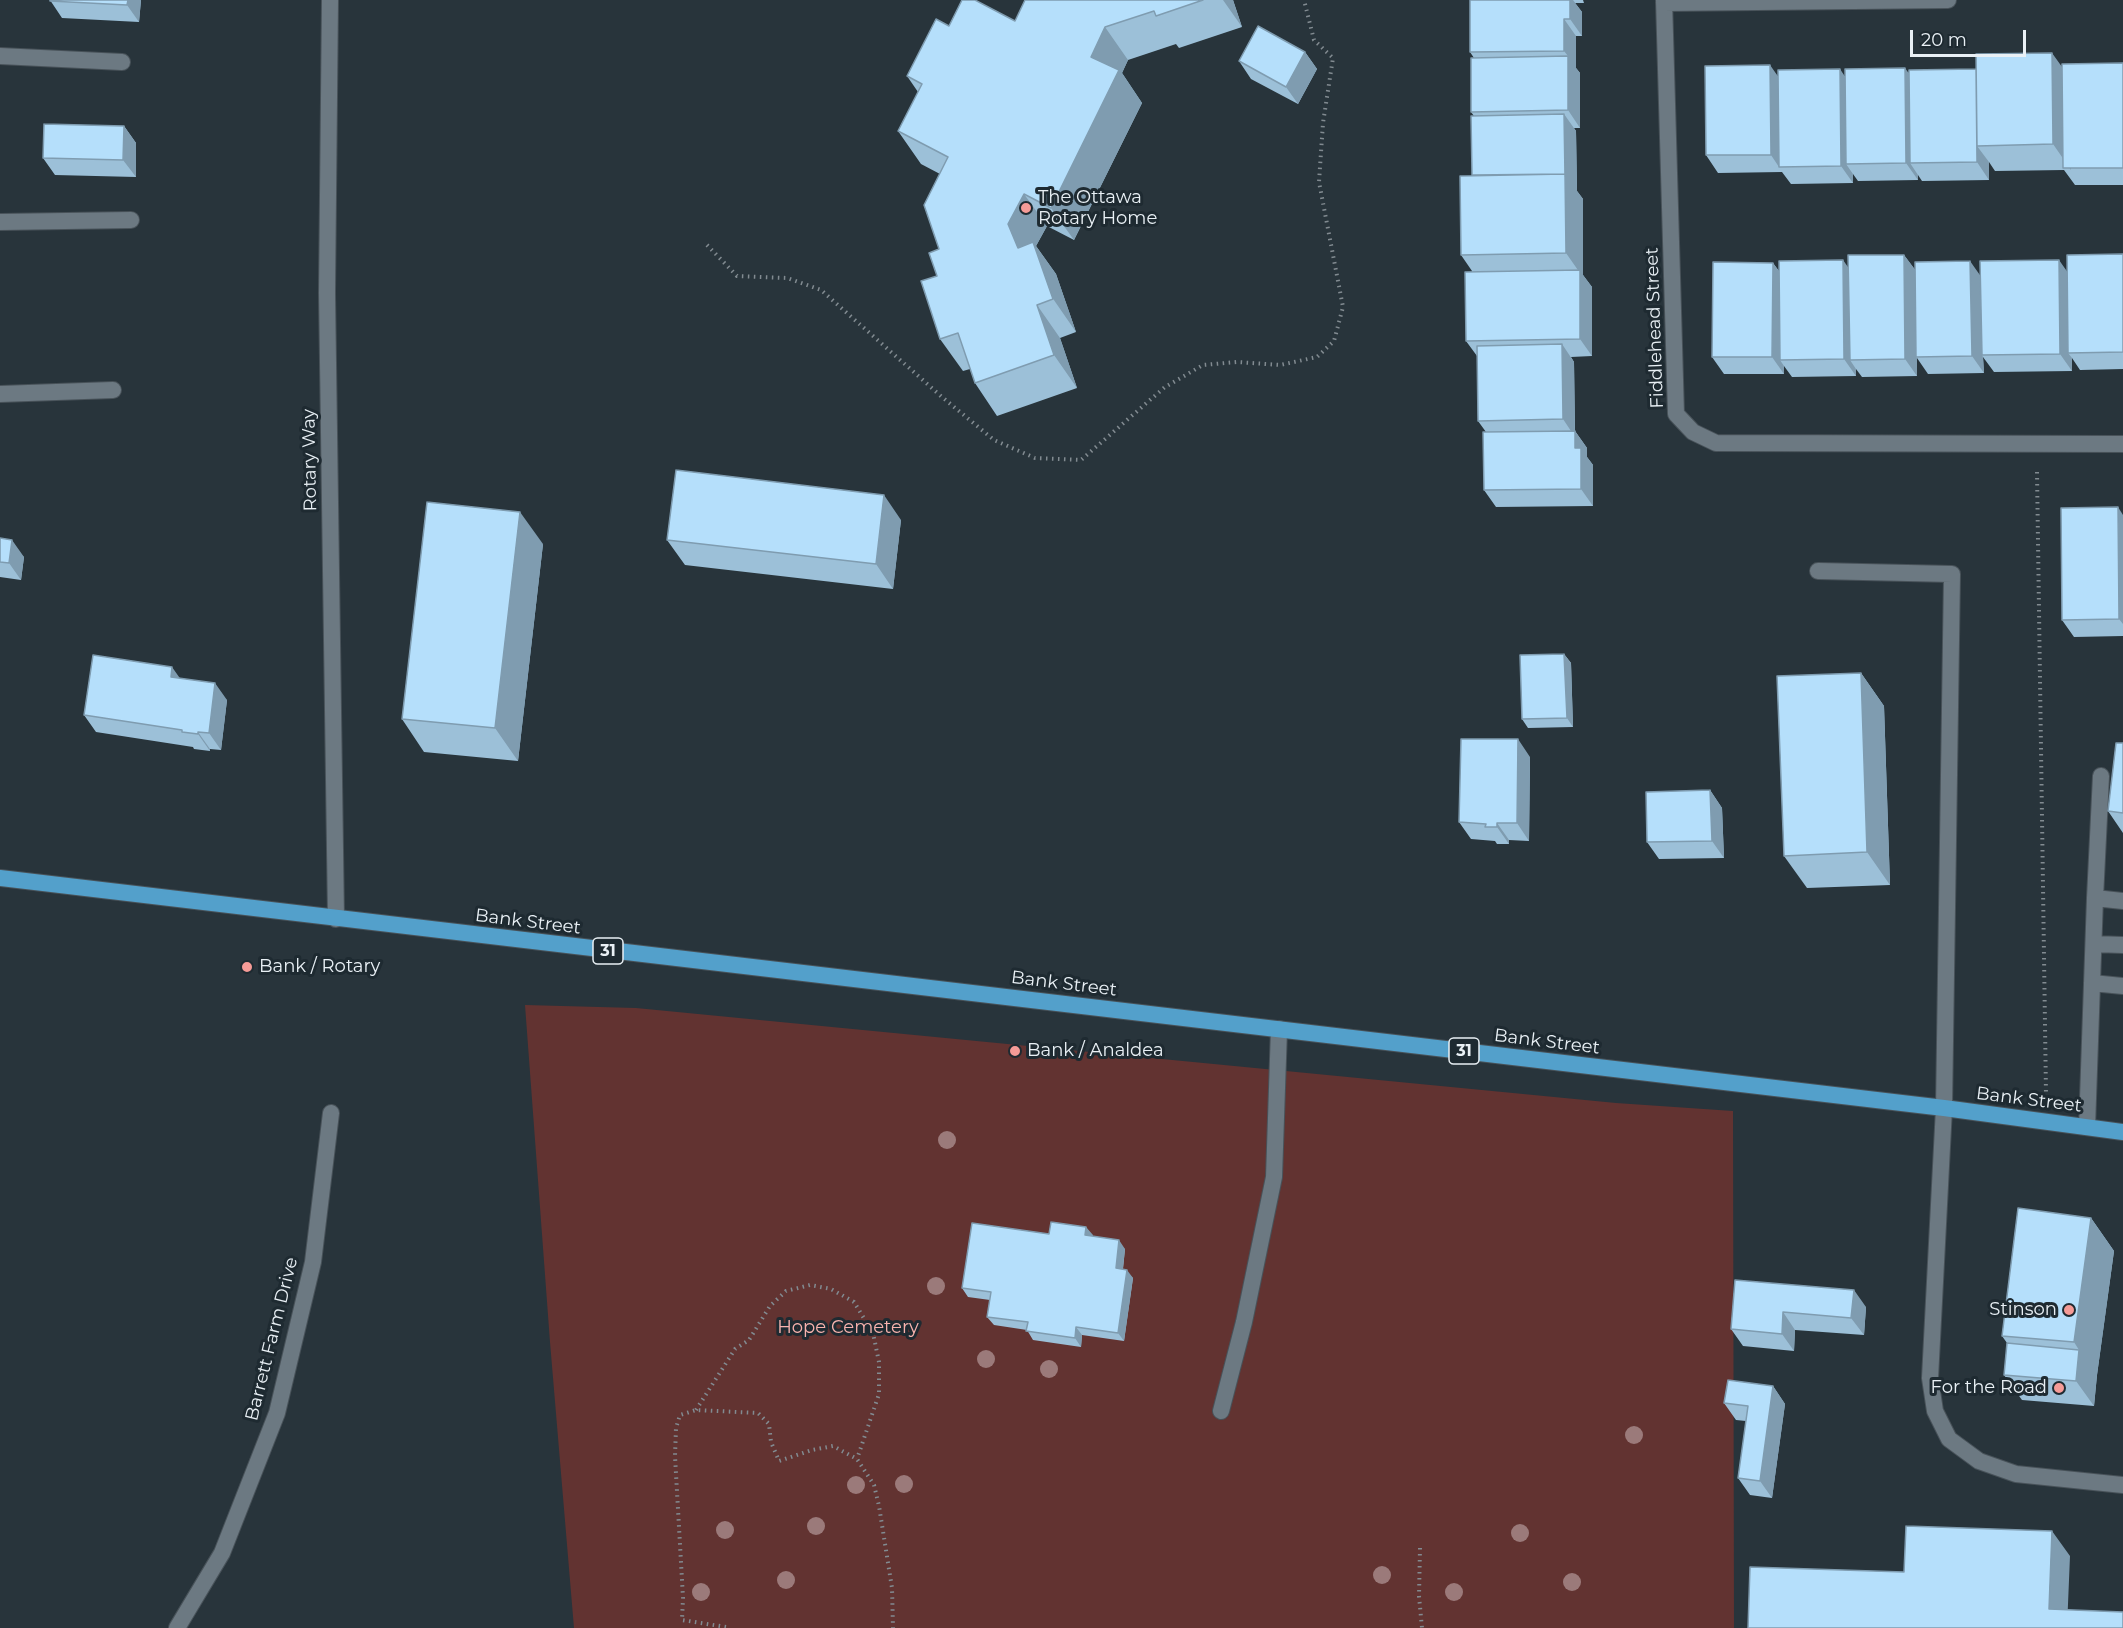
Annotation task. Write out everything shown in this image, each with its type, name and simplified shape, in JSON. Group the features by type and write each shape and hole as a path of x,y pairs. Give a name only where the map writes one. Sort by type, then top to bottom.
{"main road":[{"name":"Bank Street","path":"0,878 1944,1108 2123,1132"}],"street":[{"name":"Rotary Way","path":"330,0 327,293 336,919"},
{"path":"1664,1 1948,0"},
{"name":"Fiddlehead Street","path":"1664,1 1677,414 1692,432 1716,443 2123,444"},
{"path":"0,56 122,62"},
{"path":"0,222 131,220"},
{"path":"0,394 113,390"},
{"path":"1818,571 1952,574 1944,1108 1930,1378 1935,1412 1949,1439 1979,1461 2016,1474 2123,1485"},
{"path":"2087,1127 2101,777"},
{"path":"2095,898 2123,901"},
{"path":"2094,944 2123,945"},
{"path":"2092,983 2123,986"},
{"path":"1221,1411 1244,1322 1274,1178 1279,1029"},
{"name":"Barrett Farm Drive","path":"177,1628 222,1553 277,1413 313,1262 332,1113"}],"path":[{"path":"707,245 737,276 787,278 821,290 942,398 994,440 1035,459 1081,460 1165,387 1203,365 1237,362 1280,365 1317,357 1334,341 1343,307 1319,182 1323,123 1333,58 1314,40 1304,0"},
{"path":"2037,444 2046,1122"},
{"path":"696,1410 735,1349 749,1341 770,1306 786,1292 810,1285 831,1289 854,1302 873,1333 879,1362 879,1394 857,1459"},
{"path":"726,1627 682,1620 683,1598 675,1456 676,1428 680,1415 696,1410 758,1413 769,1424 771,1442 779,1461 832,1446 857,1459 874,1485 879,1506 892,1588 893,1628"},
{"path":"1420,1548 1419,1596 1422,1628"}],"green space":[{"name":"Hope Cemetery","path":"525,1005 636,1008 1616,1103 1733,1111 1734,1628 574,1628"}],"building":[{"path":"50,0 128,0 127,5"},
{"name":"The Ottawa Rotary Home","path":"962,0 975,0 1015,21 1025,0 1203,0 1156,16 1154,11 1105,27 1091,57 1119,70 1051,208 1024,194 1008,224 1018,248 1033,242 1053,299 1037,305 1054,355 975,383 958,333 940,339 921,281 937,276 929,253 939,249 924,205 948,157 898,131 922,84 907,76 936,19 949,26"},
{"path":"1470,0 1570,0 1570,19 1564,19 1564,51 1470,52"},
{"path":"1258,26 1305,52 1286,87 1239,61"},
{"path":"2052,53 2053,144 1977,146 1976,54"},
{"path":"1568,56 1568,110 1471,112 1471,58"},
{"path":"2123,63 2123,168 2063,168 2062,64"},
{"path":"1770,65 1771,155 1706,155 1705,66"},
{"path":"1905,68 1906,163 1846,164 1845,69"},
{"path":"1840,69 1841,166 1779,167 1778,70"},
{"path":"1976,69 1977,162 1910,163 1909,70"},
{"path":"1564,114 1565,174 1472,175 1471,116"},
{"path":"44,124 124,126 123,160 43,158"},
{"path":"1565,174 1566,253 1461,255 1460,176"},
{"path":"2123,254 2123,352 2068,353 2067,255"},
{"path":"1848,255 1904,255 1905,359 1850,360"},
{"path":"1843,260 1844,359 1780,360 1779,261"},
{"path":"2059,260 2060,354 1982,355 1980,261"},
{"path":"1970,261 1972,356 1916,357 1915,262"},
{"path":"1713,262 1773,263 1772,357 1712,357"},
{"path":"1580,270 1580,339 1466,341 1465,272"},
{"path":"1562,344 1563,419 1478,421 1477,346"},
{"path":"1575,431 1575,448 1581,448 1581,489 1484,490 1483,432"},
{"path":"676,470 884,495 876,564 667,540"},
{"path":"427,502 520,512 495,728 402,719"},
{"path":"2118,507 2119,619 2062,620 2061,508"},
{"path":"0,538 12,540 9,563 0,562"},
{"path":"1564,654 1567,718 1522,719 1520,655"},
{"path":"93,655 172,667 171,677 215,683 209,733 182,732 182,730 84,715"},
{"path":"1861,673 1867,852 1784,856 1777,676"},
{"path":"1461,739 1518,739 1517,823 1497,823 1497,827 1485,827 1486,824 1459,822"},
{"path":"2116,743 2123,743 2123,813 2108,811"},
{"path":"1710,790 1712,841 1647,842 1646,792"},
{"path":"2018,1208 2091,1218 2074,1342 2002,1336"},
{"path":"1051,1222 1086,1227 1085,1235 1119,1240 1116,1268 1127,1270 1118,1333 1076,1327 1075,1338 1026,1331 1028,1322 987,1317 991,1292 962,1288 972,1223 1049,1234"},
{"path":"1735,1280 1854,1290 1851,1318 1783,1312 1782,1334 1731,1329"},
{"path":"2007,1343 2079,1350 2076,1381 2004,1375"},
{"path":"1728,1380 1773,1386 1760,1481 1738,1478 1748,1406 1724,1403"},
{"path":"1906,1526 2052,1531 2049,1609 2123,1612 2123,1628 1748,1628 1750,1567 1904,1572"}],"place":[{"name":"The Ottawa Rotary Home","path":"1026,208"},
{"name":"Bank / Rotary","path":"247,967"},
{"name":"Bank / Analdea","path":"1015,1051"},
{"name":"Stinson","path":"2069,1310"},
{"name":"For the Road","path":"2059,1388"}]}
